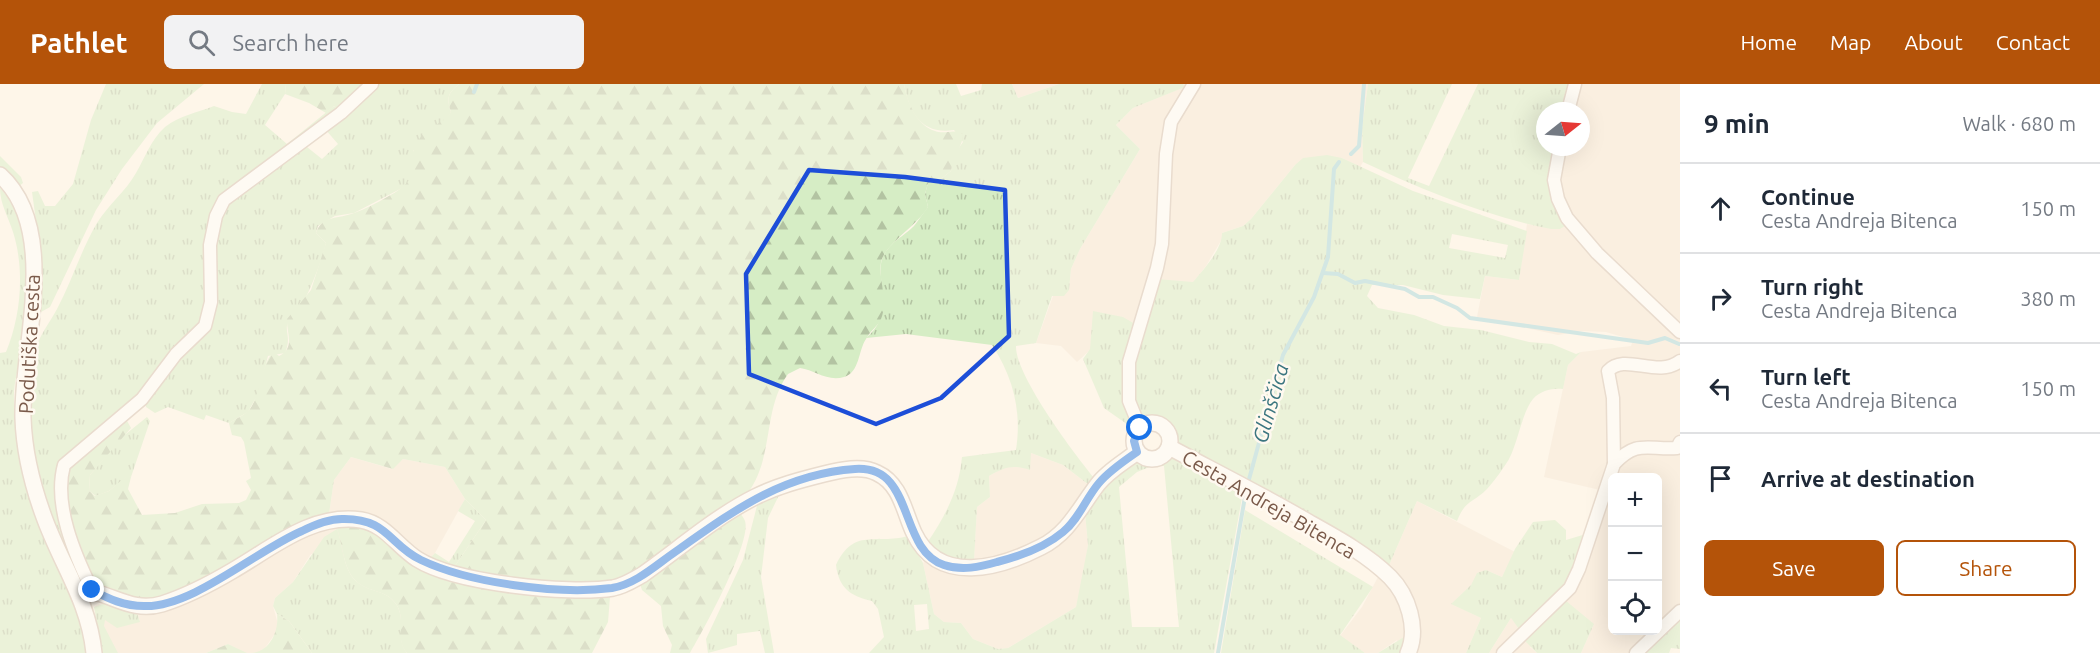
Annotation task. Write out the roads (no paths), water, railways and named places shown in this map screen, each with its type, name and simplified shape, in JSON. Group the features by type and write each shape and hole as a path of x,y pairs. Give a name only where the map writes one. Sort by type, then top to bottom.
{"street":[{"path":"372,84 341,113 224,200 216,216 210,245 211,302 205,326 176,354 142,399 64,465 59,480 63,505 85,591 120,603 147,607 160,605 193,592 288,537 317,524 345,519 364,521 383,530 417,559 475,579 568,589 614,588 642,575 756,497 797,481 836,471 860,469 876,472 890,482 901,497 915,534 934,560 961,568 981,567 1021,556 1042,547 1060,534 1081,511 1100,482 1137,452 1134,441 1140,428 1128,401 1129,362 1162,244 1166,154 1171,122 1194,84"},
{"path":"1570,102 1575,84"},
{"path":"1558,156 1554,180 1558,199 1567,218 1597,253 1680,332"},
{"name":"Podutiška cesta","path":"0,176 16,195 25,217 33,262 23,420 32,472 44,516 85,591 94,653"},
{"path":"1503,653 1570,588 1579,569 1614,464 1613,398 1608,371 1613,365 1622,363 1652,369 1673,366 1680,361"},
{"name":"Cesta Andreja Bitenca","path":"1137,452 1153,459 1164,455 1168,447 1169,438 1164,428 1153,423 1140,428"},
{"path":"1614,464 1625,453 1636,447 1677,448 1680,442"},
{"name":"Cesta Andreja Bitenca","path":"1168,447 1262,495 1339,540 1390,577 1402,593 1410,610 1412,630 1408,653"},
{"path":"1636,653 1680,611"}],"waterway":[{"path":"474,92 477,84"},
{"name":"Glinščica","path":"1351,154 1359,146 1364,84"},
{"name":"Glinščica","path":"1248,483 1283,355 1314,297 1328,257 1334,169 1339,162"},
{"path":"1323,273 1338,274 1355,283 1365,281 1405,289 1419,297 1433,297 1457,308 1470,318 1648,343 1665,338 1679,344"},
{"name":"Glinščica","path":"1218,653 1246,491"}]}
